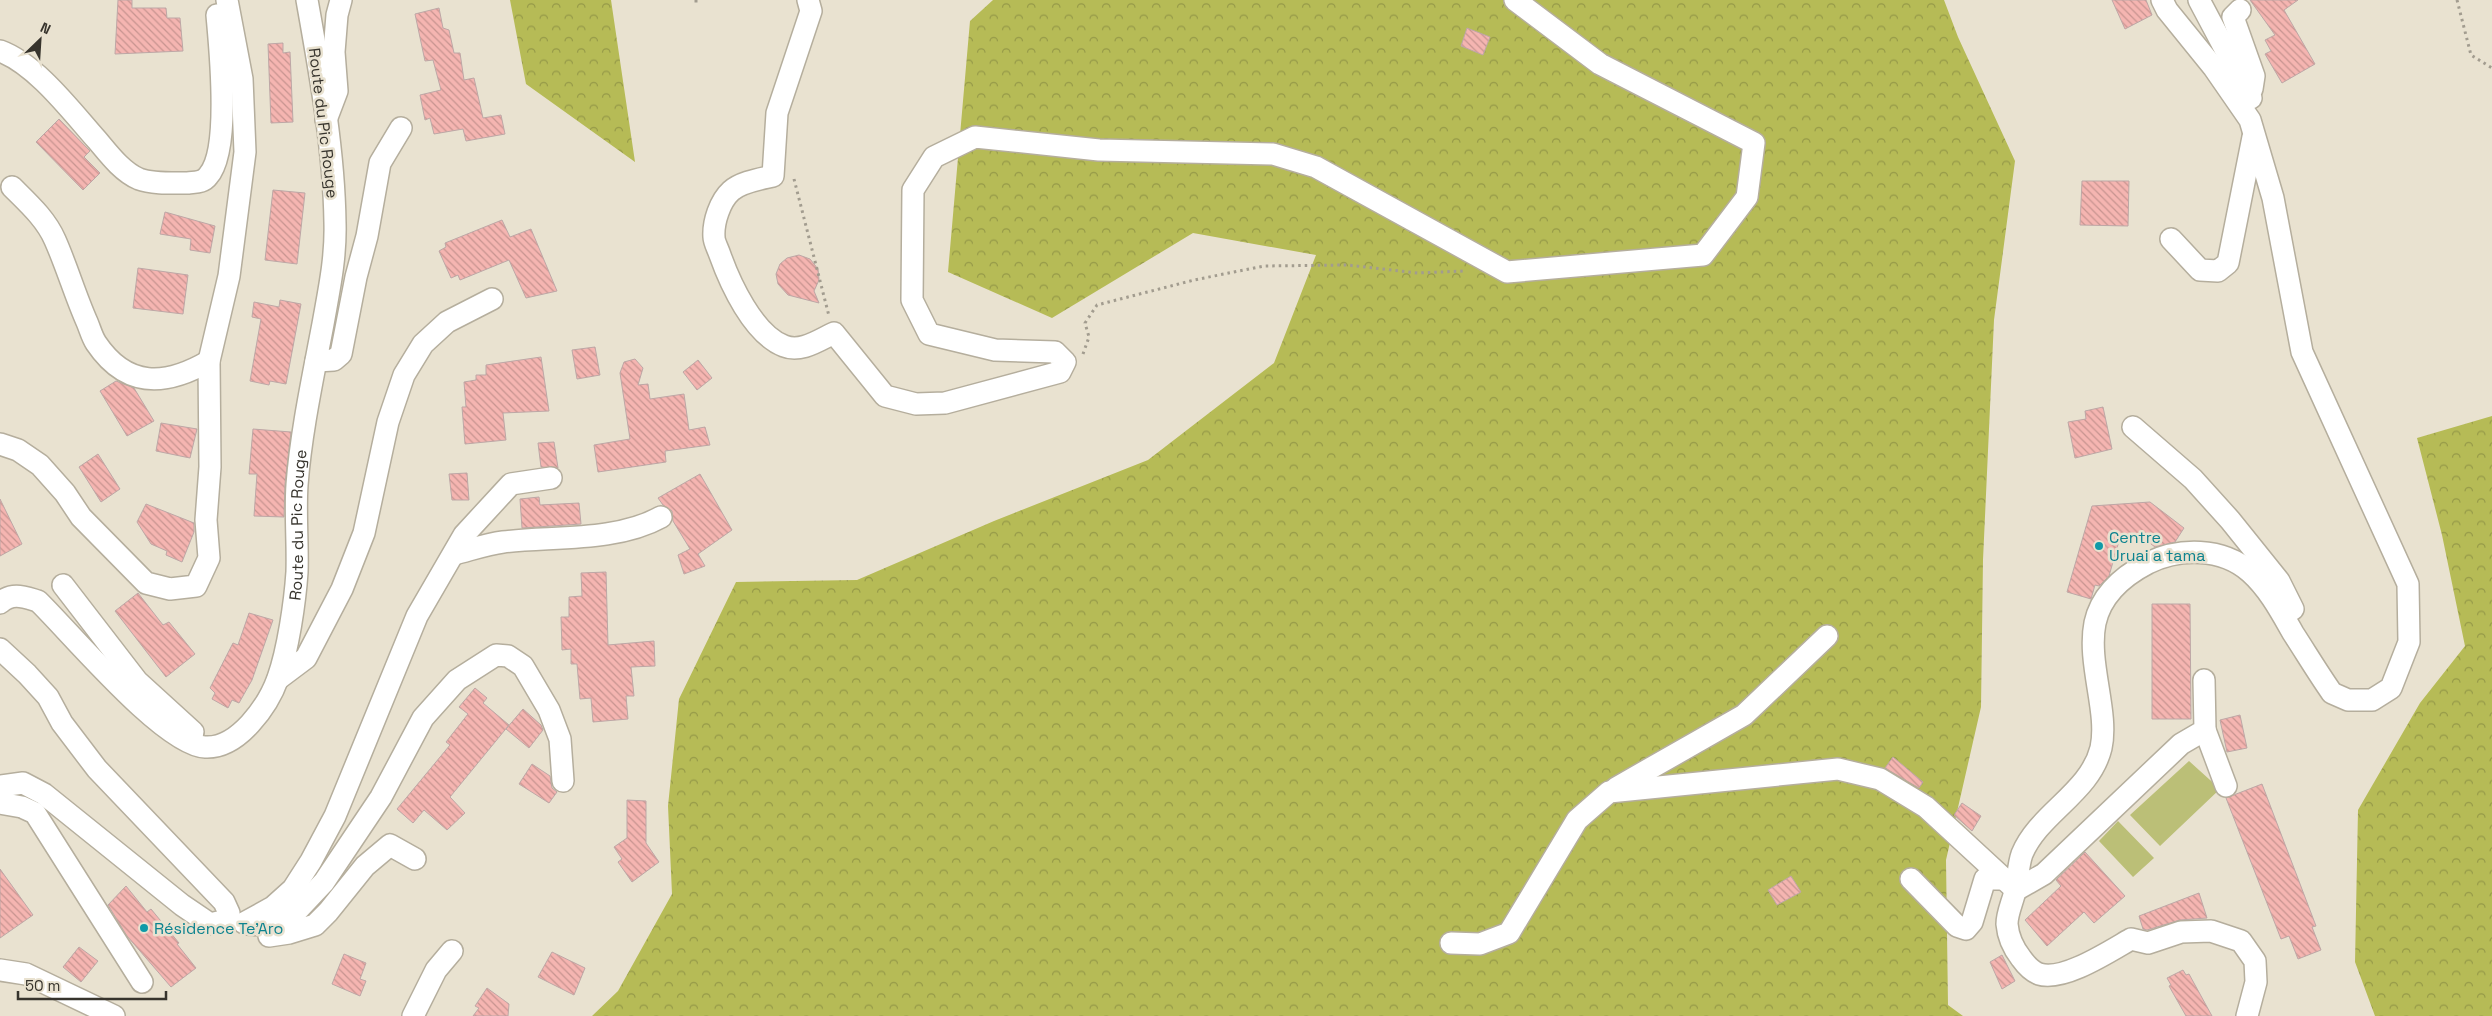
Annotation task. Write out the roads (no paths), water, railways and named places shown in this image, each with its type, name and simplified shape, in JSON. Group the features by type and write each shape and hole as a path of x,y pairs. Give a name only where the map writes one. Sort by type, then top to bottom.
{"street":[{"path":"0,51 9,54 39,77 110,155 132,175 140,179 177,183 200,182 208,177 212,170 218,148 222,71 216,0"},
{"path":"0,444 18,450 40,465 65,493 81,517 146,583 170,590 196,586 209,558 206,520 210,467 209,361 229,276 245,152 242,79 226,0"},
{"name":"Route du Pic Rouge","path":"219,746 229,743 263,709 278,679 285,652 297,574 297,486 316,361 331,287 334,256 334,198 326,122 307,0"},
{"path":"326,122 337,91 334,52 337,15 341,0"},
{"path":"808,0 811,10 777,113 783,173 751,181 731,191 718,212 714,237 727,274 743,306 766,333 784,346 807,346 834,333 885,396 916,404 944,403 990,392 1060,372 1065,362 1055,352 995,350 929,334 912,300 913,190 934,157 975,137 1098,150 1273,154 1316,167 1507,272 1703,256 1747,197 1754,143 1600,64 1515,0"},
{"path":"2162,0 2167,10 2214,68 2246,103"},
{"path":"2199,0 2246,103 2273,198 2302,352 2408,584 2409,642 2391,688 2372,700 2348,700 2332,693 2270,595 2249,571 2227,559 2207,553 2183,552 2163,556 2138,568 2112,588 2102,604 2095,623 2093,644 2102,727 2101,748 2093,767 2077,788 2039,828 2022,855 2010,885 2007,922 2010,939 2030,969 2041,975 2055,975 2094,960 2131,939 2148,943 2181,932 2211,931 2242,941 2255,961 2256,982 2248,1016"},
{"path":"2240,10 2233,17 2254,76 2246,103"},
{"path":"316,361 334,360 341,354 356,277 367,236 380,162 401,128"},
{"path":"2171,239 2200,270 2218,271 2228,262 2254,135"},
{"path":"12,187 33,207 55,239 96,343 115,363 139,378 150,381 168,378 196,369 209,361"},
{"path":"278,679 306,658 342,589 364,533 388,422 404,375 423,344 447,322 492,299"},
{"path":"2133,427 2193,479 2230,520 2279,581 2293,606 2299,642"},
{"path":"231,922 273,907 293,889 312,861 335,816 417,616 464,535 511,484 552,478"},
{"path":"454,554 502,542 548,540 646,526 661,518"},
{"path":"63,585 137,681 193,732 219,746"},
{"path":"0,603 5,598 20,595 38,601 137,705 181,738 202,748 219,746"},
{"path":"1451,943 1480,944 1509,933 1577,820 1609,792 1744,715 1827,636"},
{"path":"0,649 48,697 62,722 97,769 224,902 231,922 246,938 304,929 315,925 328,912 365,866 390,845 415,859"},
{"path":"0,775 23,782 44,794 182,905 210,924 231,922 262,925 292,916 324,882 381,797 423,718 456,680 496,654 508,656 522,666 548,710 560,739 562,781"},
{"path":"2204,680 2205,730 2226,786"},
{"path":"1911,879 1956,926 1966,929 1972,922 1985,879 2010,885 2044,874 2181,744 2205,730"},
{"path":"1609,792 1838,770 1880,780 1926,807 2010,885"},
{"path":"0,786 23,782"},
{"path":"0,803 22,807 35,814 142,982"},
{"path":"413,1016 436,970 452,951"},
{"path":"0,970 26,974 114,1016"},
{"path":"59,991 81,1016"}],"place":[{"name":"Centre Uruai a tama","path":"2099,546"},
{"name":"Résidence Te'Aro","path":"144,928"}]}
